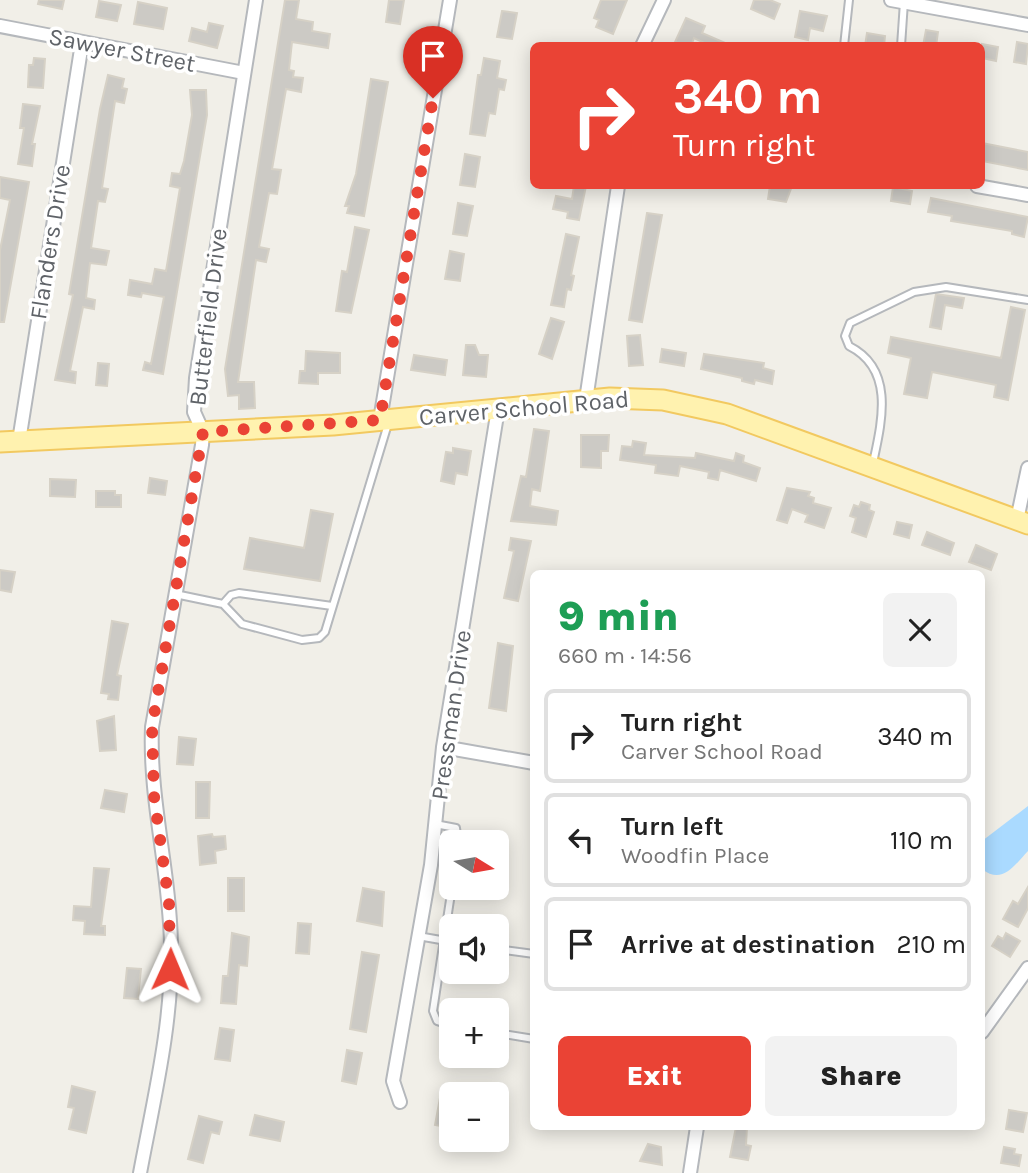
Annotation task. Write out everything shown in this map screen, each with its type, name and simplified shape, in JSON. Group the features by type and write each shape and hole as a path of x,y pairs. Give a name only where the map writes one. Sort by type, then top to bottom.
{"main road":[{"name":"Carver School Road","path":"9,442 203,432 637,398 692,405 727,414 1023,522"}],"street":[{"name":"Butterfield Drive","path":"140,1173 170,989 169,903 150,759 152,727 203,432 194,412 196,378 257,0"},
{"path":"385,419 450,0"},
{"path":"644,42 664,0"},
{"path":"898,1 1028,25"},
{"name":"Sawyer Street","path":"0,26 244,73"},
{"name":"Flanders Drive","path":"9,442 82,43"},
{"path":"985,187 1028,195"},
{"path":"586,401 618,189"},
{"name":"Pressman Drive","path":"400,1102 393,1081 418,936 435,824 443,747 498,409"},
{"path":"1023,522 1028,468"},
{"path":"443,747 530,762"},
{"path":"985,1028 1028,968"},
{"path":"690,1173 697,1130"}],"lane":[{"path":"844,42 849,0"},
{"path":"898,1 901,42"},
{"path":"873,466 880,429 881,383 873,364 849,346 845,336 849,323 914,292 946,287 1028,300"},
{"path":"175,594 223,604 242,624 302,640 319,638 325,632 385,419"},
{"path":"223,604 231,595 239,593 332,606"},
{"path":"435,824 457,830"},
{"path":"418,936 439,940"},
{"path":"509,951 530,953"},
{"path":"439,983 433,1011 439,1022"},
{"path":"509,1035 530,1038"}],"water":[{"path":"1028,806 1028,851 1013,868 996,875 985,871 985,839"}],"building":[{"path":"39,0 64,0 62,9 38,4"},
{"path":"285,0 299,0 296,19 313,22 312,31 330,34 328,48 292,42 289,70 294,71 293,77 303,78 301,92 286,89 272,169 281,170 277,194 269,193 259,247 269,249 266,262 256,260 238,382 254,382 255,408 239,409 239,395 228,396 225,369"},
{"path":"389,0 404,0 400,24 386,22"},
{"path":"601,0 627,0 613,34 596,27 599,20 594,18"},
{"path":"754,0 770,0 780,4 774,19 751,9"},
{"path":"99,1 121,5 117,21 96,17"},
{"path":"138,2 167,8 163,29 134,24"},
{"path":"502,11 517,13 512,39 497,37"},
{"path":"800,11 827,16 823,31 810,28 808,40 795,37"},
{"path":"686,18 705,26 702,33 723,42 702,42 694,38 692,42 675,42"},
{"path":"209,23 223,26 217,48 189,41 192,28 207,32"},
{"path":"926,30 938,32 937,42 924,42"},
{"path":"867,33 885,36 884,42 866,42"},
{"path":"1017,42 1028,44 1026,64 1014,62"},
{"path":"985,45 998,47 996,61 985,59"},
{"path":"34,58 45,59 43,88 28,87 29,65 33,65"},
{"path":"484,58 500,61 497,78 506,80 504,90 499,89 495,114 489,113 485,136 470,134 478,75 481,75"},
{"path":"108,75 124,79 122,88 127,89 124,103 115,101 102,188 108,189 105,202 98,201 91,248 109,251 106,265 90,263 86,298 95,300 94,309 83,307 70,371 76,372 75,383 55,380 73,295 69,294"},
{"path":"371,79 388,82 364,216 347,213 349,206 345,206 356,174"},
{"path":"190,90 206,90 207,115 163,374 143,370 145,362 151,364 164,297 142,293 141,297 128,295 130,280 152,284 155,269 166,271 180,188 170,186 172,173 180,174 184,161 192,115"},
{"path":"23,104 40,106 32,144 35,144 32,166 18,164 24,128 20,128"},
{"path":"985,144 1028,152 1028,170 985,162"},
{"path":"465,154 480,157 475,187 460,185"},
{"path":"0,177 29,182 4,322 0,322 0,250 10,200 0,198"},
{"path":"574,189 585,189 579,220 567,218 568,212 553,209 556,196 572,199"},
{"path":"770,189 791,189 786,202 768,199"},
{"path":"893,189 912,191 910,204 891,201"},
{"path":"931,198 1028,217 1024,237 1012,234 1012,231 951,221 952,216 928,212"},
{"path":"458,203 473,206 467,236 453,234"},
{"path":"647,213 662,215 642,322 629,320"},
{"path":"355,227 369,230 351,313 336,311 342,271 347,272"},
{"path":"566,234 579,237 571,275 574,276 571,290 567,289 564,307 551,305"},
{"path":"450,251 464,254 460,281 445,279"},
{"path":"936,294 964,298 962,308 945,305 941,329 930,327"},
{"path":"1011,307 1025,310 1008,400 994,397 996,385 932,372 927,398 904,394 911,358 888,353 891,337 1001,358"},
{"path":"551,318 564,322 552,359 539,354"},
{"path":"640,335 643,365 629,366 627,336"},
{"path":"466,345 475,345 479,355 488,355 486,377 463,375"},
{"path":"662,349 686,353 684,366 660,362"},
{"path":"306,351 340,353 340,373 318,373 318,384 299,383 300,371 305,371"},
{"path":"704,354 764,363 763,368 774,371 772,384 755,380 754,384 742,381 742,378 701,369"},
{"path":"414,355 447,360 445,375 411,370"},
{"path":"98,363 109,364 107,386 96,385"},
{"path":"534,429 549,431 540,491 532,489 530,506 558,511 556,525 511,521 521,476 526,477"},
{"path":"581,435 609,435 608,451 601,451 601,468 581,467"},
{"path":"633,441 646,443 644,455 695,458 696,453 734,461 736,453 744,456 743,462 760,468 756,481 720,470 718,480 708,478 709,472 680,466 678,476 655,473 656,465 620,460 622,446 632,447"},
{"path":"453,448 471,451 467,475 456,473 454,484 441,481 446,452 453,453"},
{"path":"150,478 167,481 165,495 148,493"},
{"path":"50,479 76,480 75,497 50,496"},
{"path":"787,488 810,492 808,496 814,498 813,503 831,508 824,528 805,522 808,515 792,509 787,523 777,520"},
{"path":"96,491 115,491 115,495 121,495 121,507 96,507"},
{"path":"861,502 870,505 869,510 874,512 866,537 852,532 856,518 850,516 854,505 859,507"},
{"path":"311,510 333,514 320,581 244,569 250,538 304,548"},
{"path":"897,522 912,525 909,538 894,534"},
{"path":"927,532 954,543 950,555 922,545"},
{"path":"511,538 531,541 518,601 504,598 514,551 509,550"},
{"path":"976,545 997,554 991,570 969,562"},
{"path":"0,570 15,572 11,592 0,590"},
{"path":"112,621 128,624 117,675 121,676 118,700 108,699 109,694 101,693"},
{"path":"498,643 513,646 506,711 489,708"},
{"path":"114,716 116,750 100,751 97,721"},
{"path":"179,737 196,739 193,765 177,764"},
{"path":"196,782 210,782 209,818 196,818"},
{"path":"105,790 127,794 124,812 101,808"},
{"path":"212,834 213,837 225,836 226,849 215,851 216,863 200,865 198,836"},
{"path":"94,868 109,869 101,926 105,926 105,935 84,934 85,921 73,920 74,906 91,907"},
{"path":"228,878 244,878 244,911 228,911"},
{"path":"1028,887 1028,908 1018,927 1003,919 1013,901 1018,904"},
{"path":"363,888 384,892 382,926 357,921"},
{"path":"298,923 311,924 309,954 296,953"},
{"path":"232,933 249,937 247,966 239,965 236,1004 221,1003 223,976 228,976"},
{"path":"1006,933 1020,941 1010,957 992,946 998,936 1003,939"},
{"path":"362,952 379,955 366,1032 350,1029"},
{"path":"127,968 141,969 138,999 124,998"},
{"path":"220,1028 234,1030 230,1061 215,1059"},
{"path":"347,1050 362,1053 356,1084 342,1081"},
{"path":"72,1086 95,1092 86,1133 69,1129 74,1108 68,1107"},
{"path":"439,1103 439,1126 435,1125"},
{"path":"1009,1110 1027,1113 1023,1132 1006,1129"},
{"path":"255,1115 284,1122 280,1141 250,1135"},
{"path":"199,1116 222,1122 219,1134 211,1132 203,1163 188,1159"},
{"path":"735,1130 747,1130 746,1145 751,1146 748,1160 730,1157"},
{"path":"648,1144 661,1147 662,1165 640,1161"},
{"path":"1004,1147 1015,1149 1014,1154 1021,1155 1019,1166 1001,1163"}],"route":[{"path":"170,969 169,903 150,759 152,727 203,432 380,420 433,98"}]}
